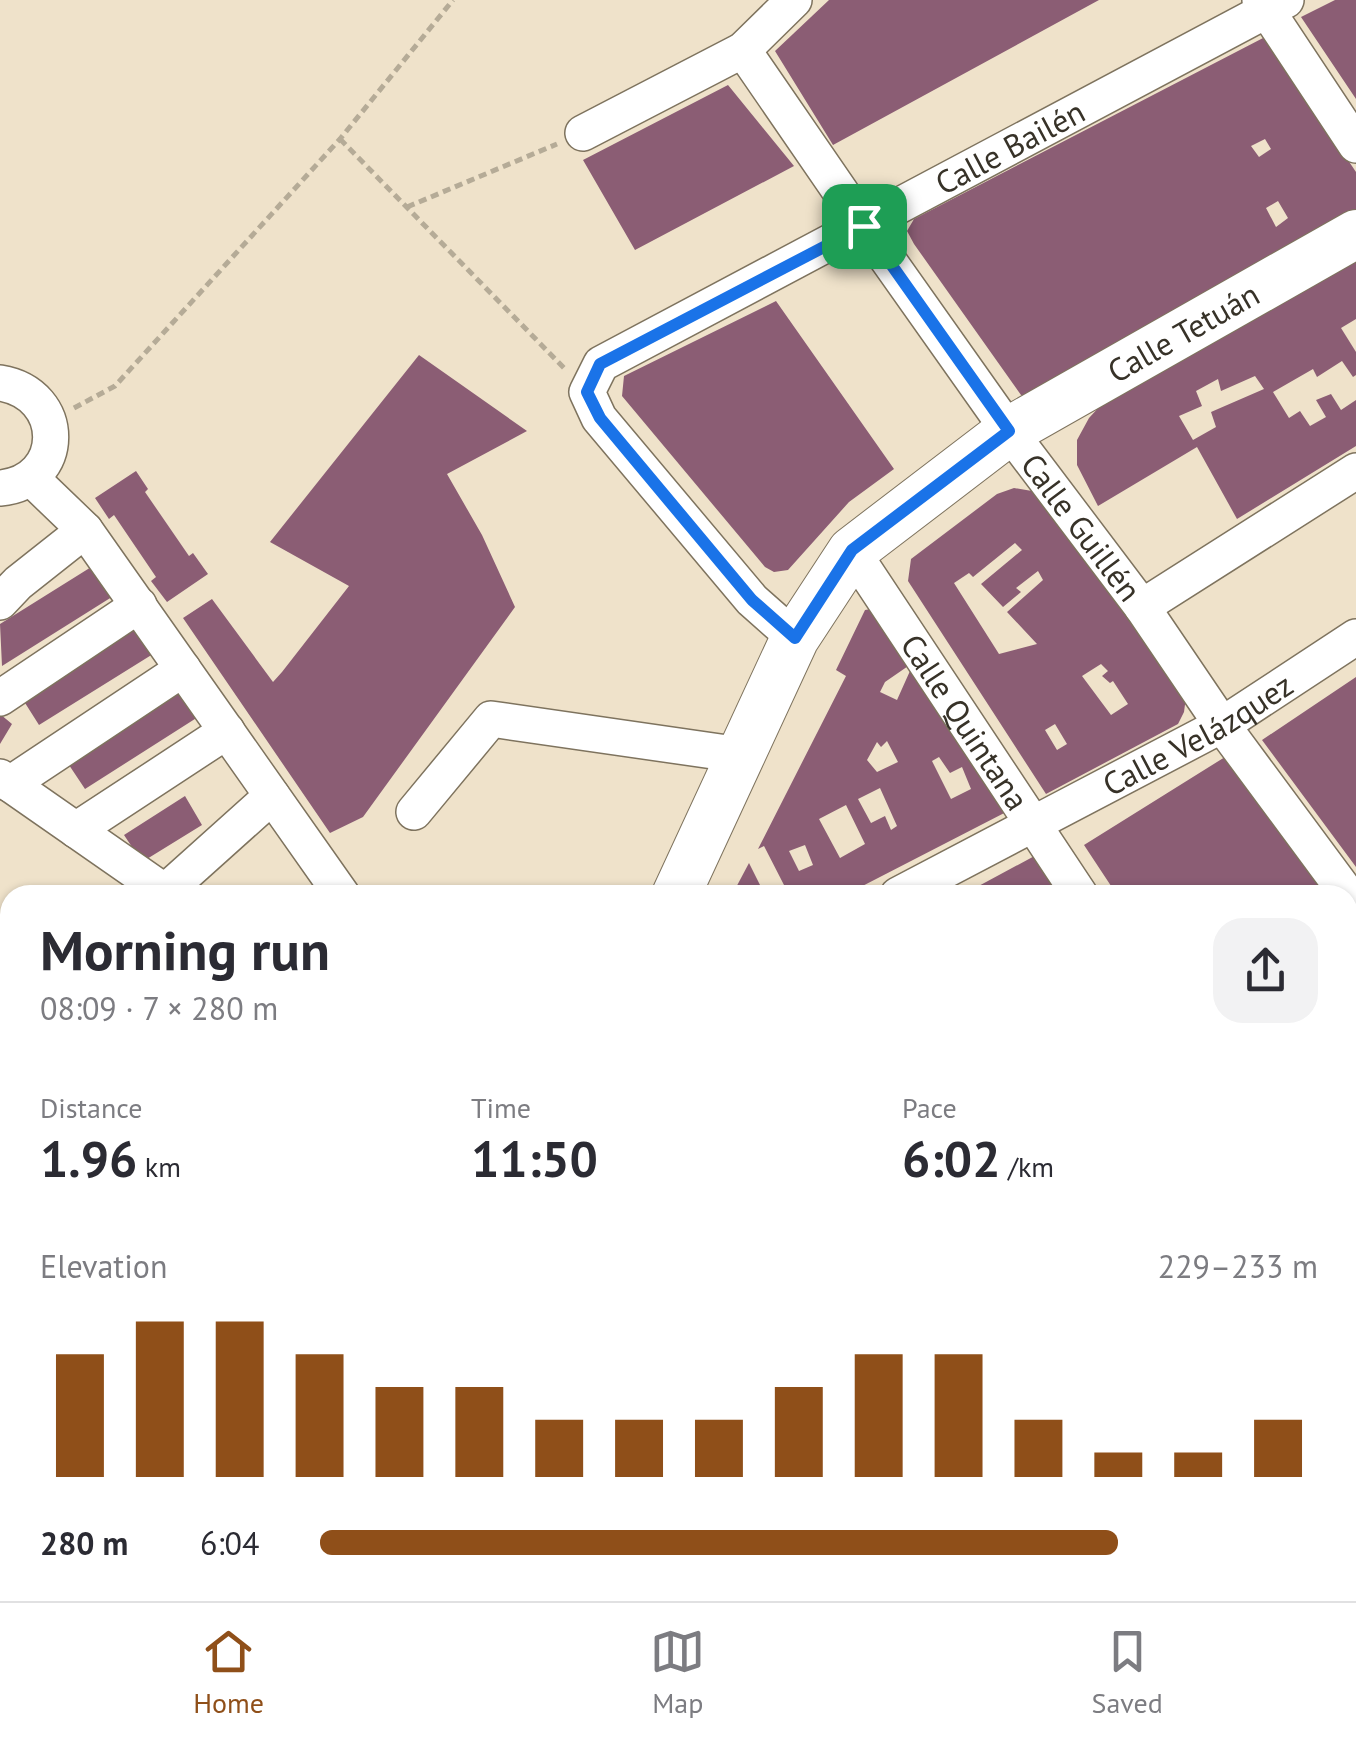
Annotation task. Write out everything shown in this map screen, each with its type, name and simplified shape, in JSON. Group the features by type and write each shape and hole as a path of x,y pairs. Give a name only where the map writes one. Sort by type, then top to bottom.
{"street":[{"path":"583,133 742,50 794,0"},
{"path":"1271,3 1356,145"},
{"name":"Calle Bailén","path":"587,392 600,364 864,226 1271,3"},
{"name":"Calle Guillén","path":"742,50 1009,431 1142,607 1222,725 1340,885"},
{"name":"Calle Tetuán","path":"681,885 795,638 852,550 1009,431 1356,234"},
{"path":"0,383 23,389 39,402 49,421 51,442 45,462 16,483 85,530 335,885"},
{"path":"587,392 600,418 752,600 795,638"},
{"path":"1142,607 1352,481"},
{"path":"0,602 85,530"},
{"name":"Calle Quintana","path":"852,550 1073,885"},
{"path":"0,698 139,605"},
{"name":"Calle Velázquez","path":"917,885 1222,725 1356,636"},
{"path":"155,885 5,781 183,670"},
{"path":"414,812 491,719 741,755"},
{"path":"76,830 226,731"},
{"path":"173,885 272,796"}],"path":[{"path":"49,421 115,386 340,138 453,0"},
{"path":"407,208 583,133"},
{"path":"340,138 587,392"}],"building":[{"path":"829,0 1099,0 833,145 775,51"},
{"path":"1335,0 1356,0 1356,99 1301,17"},
{"path":"1265,37 1356,172 1356,217 1031,396 1021,395 914,244 907,231 914,219","holes":["1265,139 1271,149 1259,157 1251,146","1278,201 1288,218 1276,227 1266,208"]},
{"path":"728,85 794,166 635,250 583,160"},
{"path":"1356,261 1356,319 1341,328 1356,352 1356,375 1353,377 1342,361 1317,377 1313,369 1273,392 1289,418 1300,411 1310,426 1326,417 1316,400 1331,394 1341,410 1356,400 1356,446 1237,519 1197,447 1098,506 1077,465 1077,440 1101,405","holes":["1255,376 1264,389 1211,412 1216,427 1193,440 1179,416 1202,406 1196,391 1218,379 1221,391"]},
{"path":"776,301 894,469 849,502 788,570 774,572 765,567 622,396 624,376"},
{"path":"419,355 527,431 447,474 482,535 515,607 363,817 330,833 183,618 212,599 273,682 282,672 349,586 270,542"},
{"path":"136,471 148,489 145,492 189,556 193,553 208,574 167,602 151,581 156,577 114,515 109,519 95,498"},
{"path":"1014,488 1042,497 1186,697 1178,724 1046,794 908,581 911,559 997,494","holes":["1015,543 1022,550 981,584 1003,607 1021,592 1016,588 1038,571 1043,580 1007,612 1037,644 999,654 954,583 969,573 973,577","1101,664 1108,671 1102,676 1110,683 1113,681 1128,704 1111,715 1082,676","1055,724 1067,744 1057,750 1045,730"]},
{"path":"96,564 115,595 2,666 0,624"},
{"path":"882,607 1012,809 864,885 784,885 764,846 758,849 846,676 836,670 865,610","holes":["914,662 897,700 880,692 885,682","887,741 898,762 877,772 867,760 877,742 881,747","939,757 950,773 962,767 971,789 951,799 932,761","880,788 897,826 891,830 885,816 871,823 858,799","846,805 865,844 840,858 819,819","805,845 813,865 799,871 789,851"]},
{"path":"133,623 153,654 39,725 20,695"},
{"path":"1356,677 1356,867 1262,740"},
{"path":"179,687 198,717 85,789 65,759"},
{"path":"0,714 12,724 0,744"},
{"path":"1225,757 1321,885 1110,885 1084,845"},
{"path":"185,796 202,825 142,862 124,835"},
{"path":"1040,853 1057,885 981,885"},
{"path":"749,863 760,885 737,885"}],"route":[{"path":"864,226 1009,431 852,550 795,638 752,600 600,418 587,392 600,364 864,226"}]}
